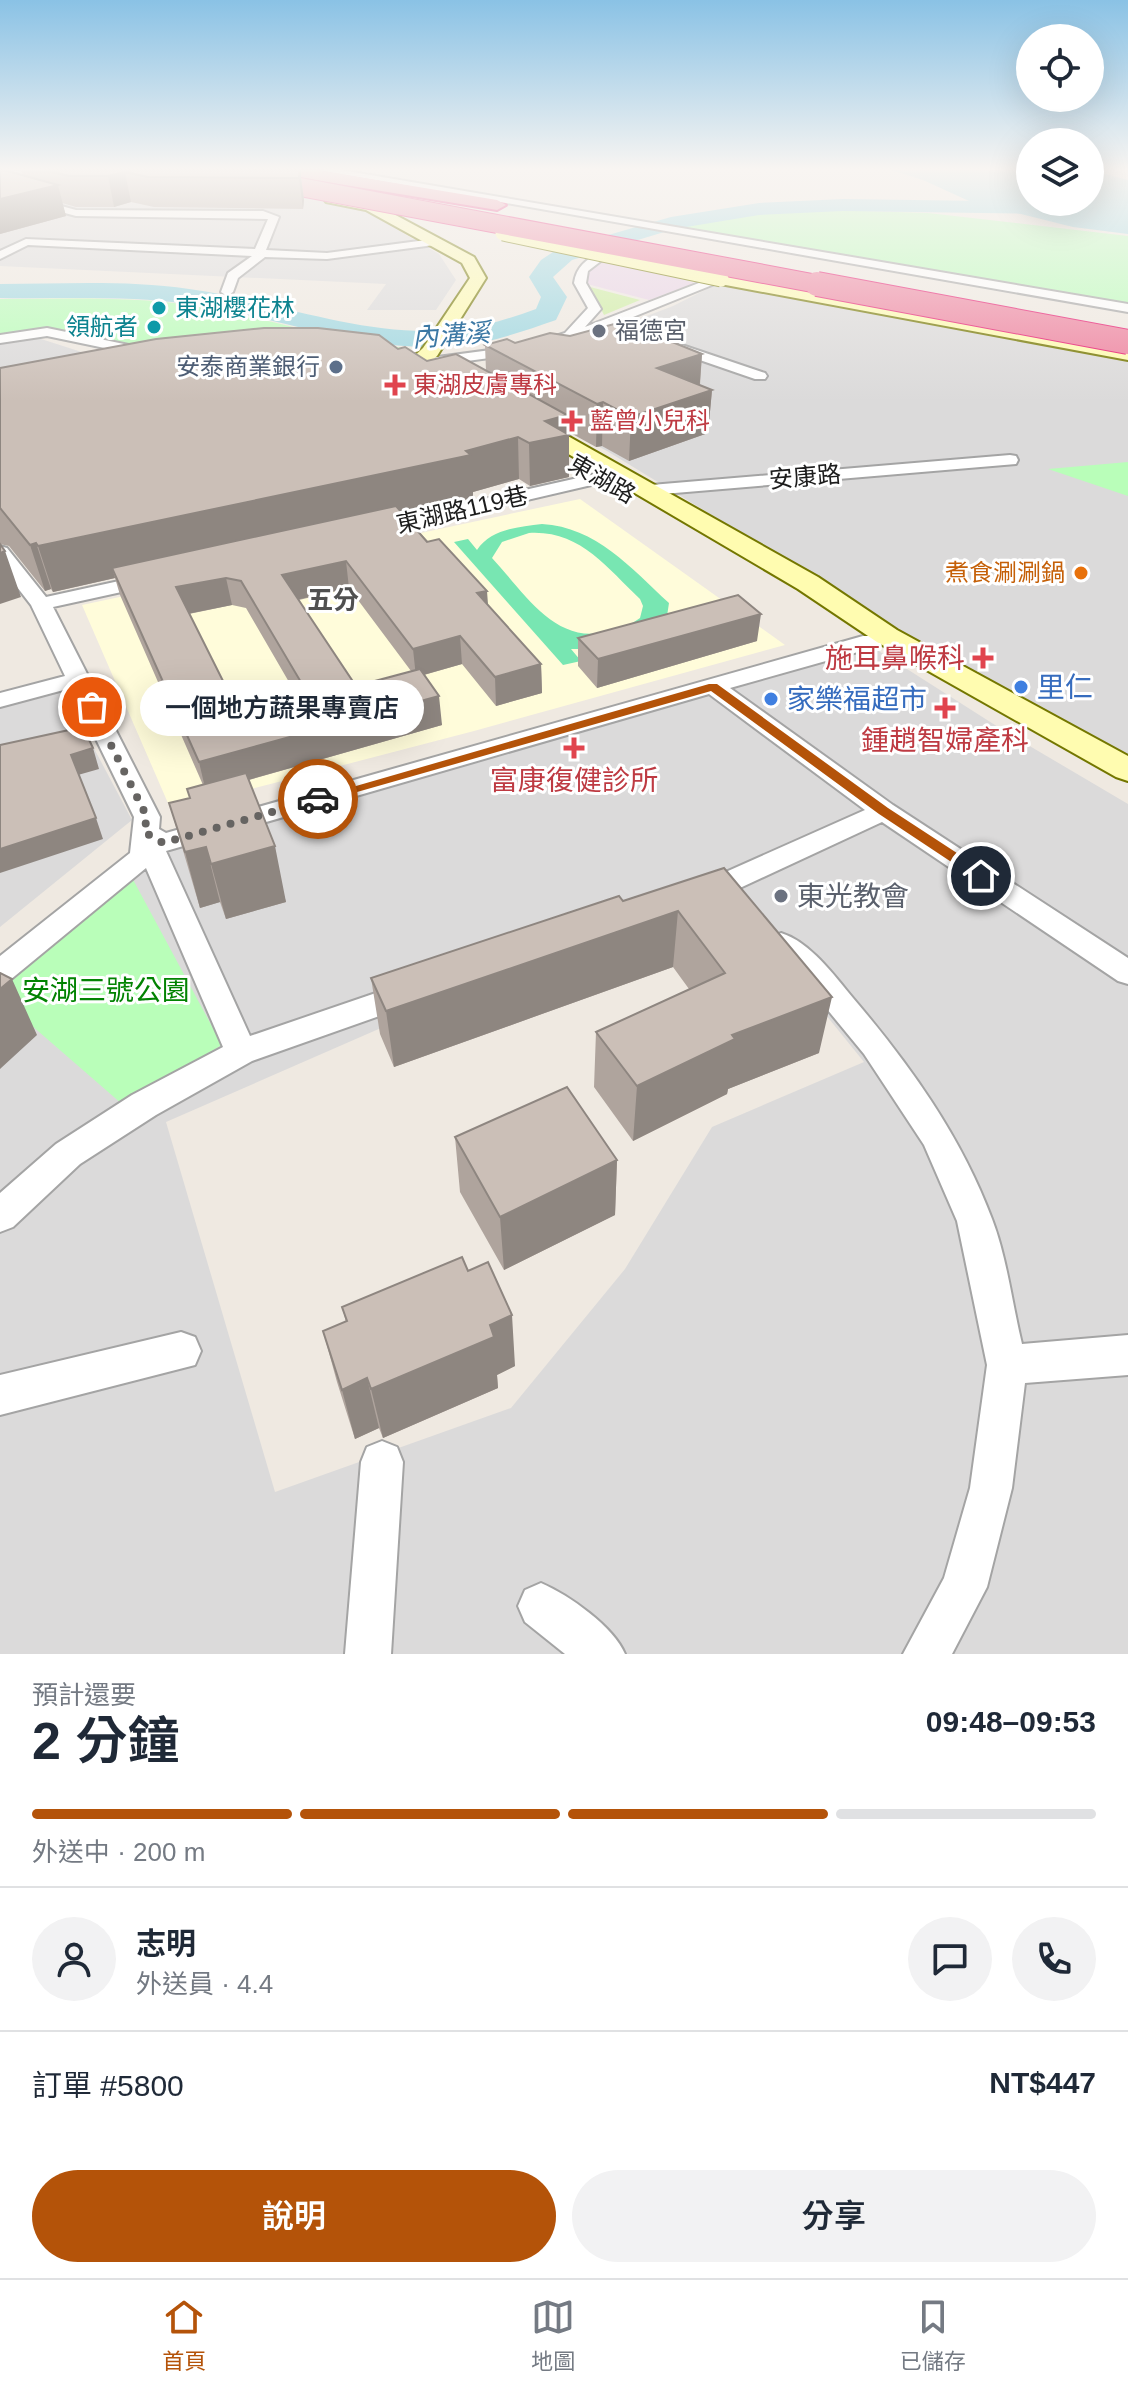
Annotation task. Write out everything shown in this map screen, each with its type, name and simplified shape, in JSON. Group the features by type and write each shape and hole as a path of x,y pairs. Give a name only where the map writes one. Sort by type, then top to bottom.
{"highway":[{"path":"612,247 1128,342"},
{"path":"652,247 1128,332"},
{"path":"702,247 1128,320"},
{"path":"749,247 1128,310"}],"street":[{"path":"136,247 327,256 394,247"},
{"path":"227,292 232,276 260,256 261,247"},
{"path":"419,352 478,278 468,260 444,247"},
{"path":"565,247 1128,354"},
{"path":"565,337 581,326 595,309 580,283 582,270 597,259 630,247"},
{"path":"774,247 1128,310"},
{"path":"419,352 544,345 721,279"},
{"path":"606,323 629,331"},
{"path":"0,339 47,332 164,363"},
{"path":"658,341 760,376"},
{"path":"494,371 531,357 544,345"},
{"path":"419,352 442,371 450,385"},
{"path":"138,373 164,363"},
{"name":"東湖路","path":"1128,770 887,636 808,583 651,490 505,416 600,478 785,585 871,641 1128,788"},
{"name":"安康路","path":"600,478 651,490 1010,460"},
{"name":"東湖路119巷","path":"363,533 600,478"},
{"path":"0,552 41,604 147,817 143,857 0,972"},
{"path":"41,604 170,575"},
{"path":"144,832 163,843 871,641"},
{"path":"0,700 78,679"},
{"path":"713,687 884,811 1128,973"},
{"path":"674,903 738,905 884,811"},
{"path":"144,832 241,1052"},
{"path":"738,905 819,978 875,1045 938,1137 975,1221 1007,1365 999,1437 964,1587 926,1654"},
{"path":"0,1216 68,1154 144,1105 241,1052 435,985"},
{"path":"0,1395 181,1351"},
{"path":"1007,1365 1128,1355"},
{"path":"368,1654 382,1462"},
{"path":"541,1606 602,1654"}],"shaded area":[{"path":"0,247 427,247 439,254 456,280 436,310 367,310 386,284 0,266"},
{"path":"607,260 695,283 649,300 587,284 588,272"},
{"path":"713,286 1128,358 1128,762 1059,727 607,451 477,381 673,306"},
{"path":"38,338 119,364 0,391 0,344"},
{"path":"580,499 785,645 171,810 82,605"},
{"path":"874,648 1006,732 1128,804 1128,1654 0,1654 0,973 145,847","holes":["713,909 796,978 864,1062 712,1127 625,1269 511,1408 275,1492 166,1122 397,1021"]},
{"path":"63,690 132,820 0,927 0,707"}],"green space":[{"path":"783,247 1128,247 1128,306"},
{"path":"590,287 640,300 604,315"},
{"path":"0,299 166,302 356,341 412,349 190,357 49,329 0,337"},
{"path":"1128,462 1128,496 1048,469"},
{"path":"542,524 579,533 612,552 669,603 667,616 591,649 571,649 581,661 563,665 454,542 468,539 477,550 497,533","holes":["529,533 547,534 578,544 603,563 640,599 643,606 640,618 619,628 587,634 555,623 541,612 492,558 502,542"]},
{"name":"安湖三號公園","path":"130,874 222,1045 122,1104 0,998 0,979"}],"building":[{"path":"614,324 622,327 630,325 702,354 657,368 712,390 631,417 603,402 597,404 485,345 507,339 515,343 550,333 570,336"},
{"path":"264,328 318,328 379,335 398,349 405,347 427,361 456,354 567,415 545,421 569,435 529,443 518,437 466,451 471,455 38,546 36,543 30,545 0,508 0,368 156,339"},
{"path":"396,506 427,542 439,539 487,591 477,593 541,664 495,677 460,636 413,649 346,561 282,575 356,686 420,669 439,696 199,762 112,568","holes":["226,578 241,581 311,699 251,713 236,707 176,587"]},
{"path":"738,595 761,614 598,659 578,638"},
{"path":"83,727 93,748 71,755 96,818 0,849 0,745"},
{"path":"246,773 275,846 211,864 206,847 185,852 169,803 190,798 187,789"},
{"path":"724,868 832,997 732,1035 735,1039 637,1086 596,1032 725,973 678,911 386,1011 371,978 619,896 623,901"},
{"path":"0,973 12,979 0,989"},
{"path":"567,1087 617,1160 500,1217 455,1137"},
{"path":"462,1257 468,1271 488,1262 512,1315 490,1325 494,1337 371,1389 367,1378 342,1390 323,1331 347,1321 342,1307"}],"waterway":[{"name":"內溝溪","path":"0,291 134,292 187,296 379,336 459,338 501,330 547,314 554,297 541,277 549,265 564,255 590,247"}],"way so far":[{"path":"92,707 147,817 144,832 163,843 318,799"}],"place":[{"name":"東湖櫻花林","path":"159,308"},
{"name":"領航者","path":"154,327"},
{"name":"福德宮","path":"599,331"},
{"name":"安泰商業銀行","path":"336,367"},
{"name":"東湖皮膚專科","path":"395,385"},
{"name":"藍曾小兒科","path":"572,421"},
{"name":"煮食涮涮鍋","path":"1081,573"},
{"name":"施耳鼻喉科","path":"983,658"},
{"name":"里仁","path":"1021,687"},
{"name":"家樂福超市","path":"771,699"},
{"name":"一個地方蔬果專賣店","path":"92,707"},
{"name":"鍾趙智婦產科","path":"945,708"},
{"name":"富康復健診所","path":"574,748"},
{"name":"東光教會","path":"781,896"}],"district":[{"name":"五分","path":"333,600"}],"route":[{"path":"318,799 713,687 884,811 981,876"}]}
